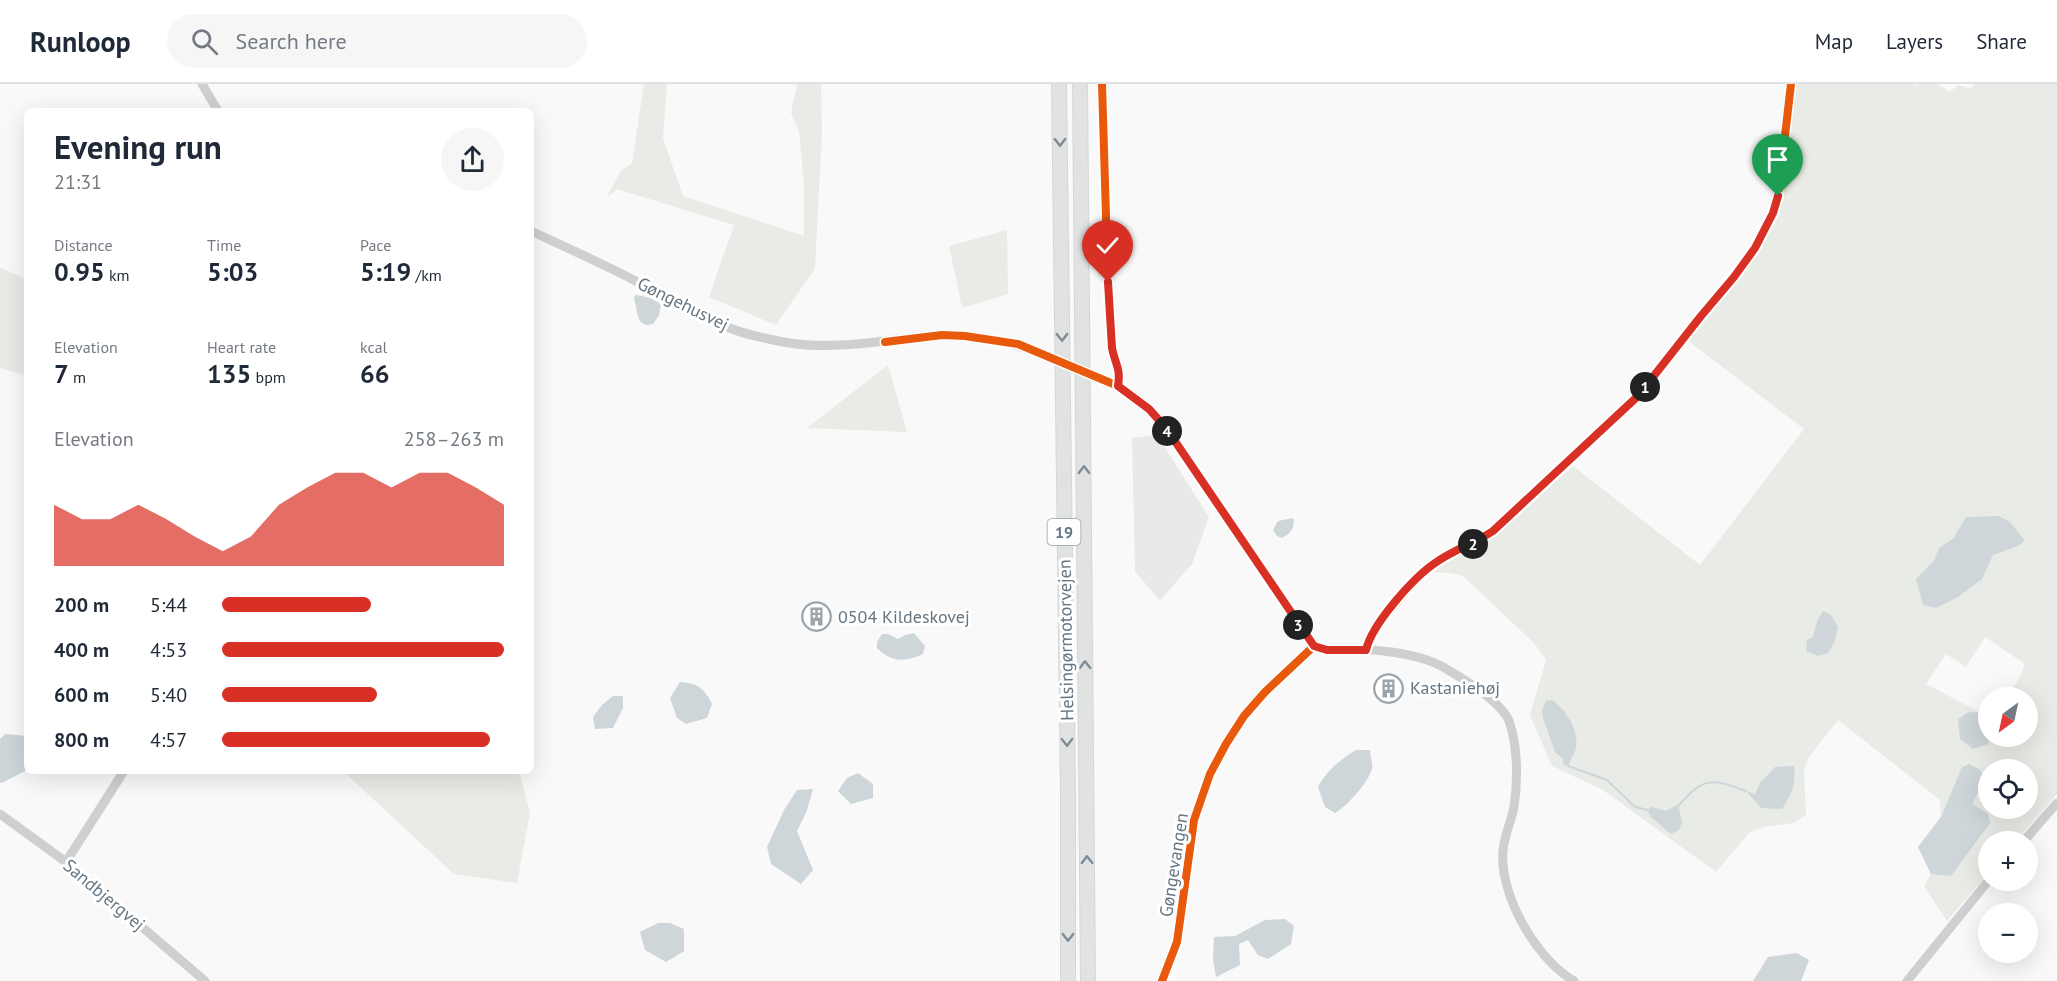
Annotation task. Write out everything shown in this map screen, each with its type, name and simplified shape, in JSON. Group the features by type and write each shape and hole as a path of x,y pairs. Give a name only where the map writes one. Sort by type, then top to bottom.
{"highway":[{"name":"Helsingørmotorvejen","path":"1059,84 1068,981"},
{"name":"Helsingørmotorvejen","path":"1080,84 1088,981"}],"street":[{"path":"202,84 216,108"},
{"path":"1366,650 1373,631 1424,572 1437,562 1493,531 1625,410 1734,277 1761,236 1776,204 1791,84"},
{"name":"Gøngehusvej","path":"534,232 621,273 708,319 773,340 803,344 851,345 942,335 965,336 1018,344 1114,385 1138,399 1166,428 1314,646"},
{"path":"1314,646 1327,650 1366,650 1427,659 1488,697 1500,708 1508,720 1515,750 1514,808 1503,849 1502,866 1506,883 1534,944 1552,965 1574,981"},
{"name":"Gøngevangen","path":"1162,981 1177,942 1194,820 1210,774 1244,716 1265,692 1314,646"},
{"path":"66,862 122,774"},
{"path":"2033,831 2057,803"},
{"name":"Sandbjergvej","path":"0,814 66,862 205,981"},
{"path":"1907,981 1980,891"}],"shaded area":[{"path":"644,84 667,84 663,138 683,196 804,236 804,183 799,131 791,113 797,84 821,84 822,133 815,268 776,325 709,297 734,225 617,189 606,198 621,170 632,164"},
{"path":"1795,84 1912,84 1916,86 1918,84 1938,84 1949,92 1959,85 1971,89 1974,84 2057,84 2057,794 2038,816 2038,759 1978,759 1978,819 2035,819 2025,831 1978,831 1978,885 1947,921 1924,886 1931,874 1918,847 1941,817 1940,800 1838,720 1809,757 1804,770 1806,815 1793,823 1763,827 1749,833 1716,872 1603,790 1552,766 1530,715 1546,660 1535,644 1463,576 1430,572 1444,562 1484,542 1502,529 1573,466 1700,565 1804,429 1687,340 1743,273 1776,216 1782,197"},
{"path":"1007,230 1008,294 962,308 949,246"},
{"path":"0,267 24,279 24,375 0,368"},
{"path":"635,295 653,299 661,305 659,315 653,324 643,324 641,321 637,313"},
{"path":"888,365 907,432 807,428"},
{"path":"1157,435 1209,517 1192,564 1160,601 1135,571 1132,438"},
{"path":"1999,516 2010,522 2025,541 1993,555 1982,579 1958,597 1936,608 1923,605 1916,579 1934,561 1939,548 1953,539 1966,517"},
{"path":"1293,518 1294,524 1290,532 1282,538 1277,536 1273,530 1278,521"},
{"path":"1823,611 1831,615 1838,627 1835,641 1828,653 1818,656 1806,651 1807,640 1813,637"},
{"path":"914,633 925,646 923,654 916,657 904,660 893,659 877,648 877,642 882,634 898,639"},
{"path":"680,682 695,685 706,694 712,704 707,718 686,724 677,718 670,698"},
{"path":"613,696 623,696 623,708 613,728 595,729 593,717"},
{"path":"1552,700 1567,715 1575,734 1576,748 1568,766 1564,765 1562,758 1555,752 1543,718 1542,710 1546,701"},
{"path":"1969,712 1978,713 1979,747 1973,749 1960,739 1958,719"},
{"path":"5,734 24,736 24,772 2,783 0,782 0,739"},
{"path":"1356,750 1370,750 1372,769 1370,775 1356,794 1335,813 1325,807 1318,787 1334,766"},
{"path":"1969,764 1978,768 1978,792 1972,804 1978,808 1978,819 1989,819 1990,823 1984,831 1978,831 1978,839 1951,876 1931,874 1918,847 1941,817 1962,767"},
{"path":"1794,766 1792,789 1782,809 1761,808 1746,791 1755,794 1760,783 1775,767"},
{"path":"858,773 873,784 873,798 851,804 838,791 847,778"},
{"path":"346,774 520,775 530,813 517,883 454,874"},
{"path":"813,789 806,813 797,831 813,870 801,884 771,864 767,847 784,810 797,790"},
{"path":"1677,805 1682,823 1679,830 1671,834 1650,816 1648,810 1651,807 1666,811"},
{"path":"1285,919 1294,926 1291,944 1268,959 1258,955 1248,940 1239,944 1240,965 1216,977 1213,959 1214,937 1235,936 1265,920"},
{"path":"658,923 670,923 684,929 684,951 666,962 645,950 640,932"},
{"path":"1797,953 1809,960 1801,981 1753,981 1768,957"}],"waterway":[{"path":"1568,766 1607,780 1635,807 1648,810"},
{"path":"1678,806 1701,785 1708,783 1716,782 1746,791"}],"cycle path":[{"path":"1102,84 1108,282 1112,348 1118,370 1118,386"},
{"path":"885,342 942,335 1018,344 1118,386 1149,409 1166,428 1314,646 1327,650 1366,650 1373,631 1423,572 1493,531 1625,410 1734,275 1765,230 1778,196 1791,84"},
{"path":"1162,981 1177,942 1194,820 1210,774 1244,716 1265,692 1314,646"}],"place":[{"name":"0504 Kildeskovej","path":"817,617"},
{"name":"Kastaniehøj","path":"1389,688"}],"route":[{"path":"1108,282 1112,348 1120,369 1118,386 1138,399 1166,428 1314,646 1327,650 1366,650 1373,631 1413,582 1437,562 1493,531 1638,396 1755,248 1773,213 1778,196"}]}
